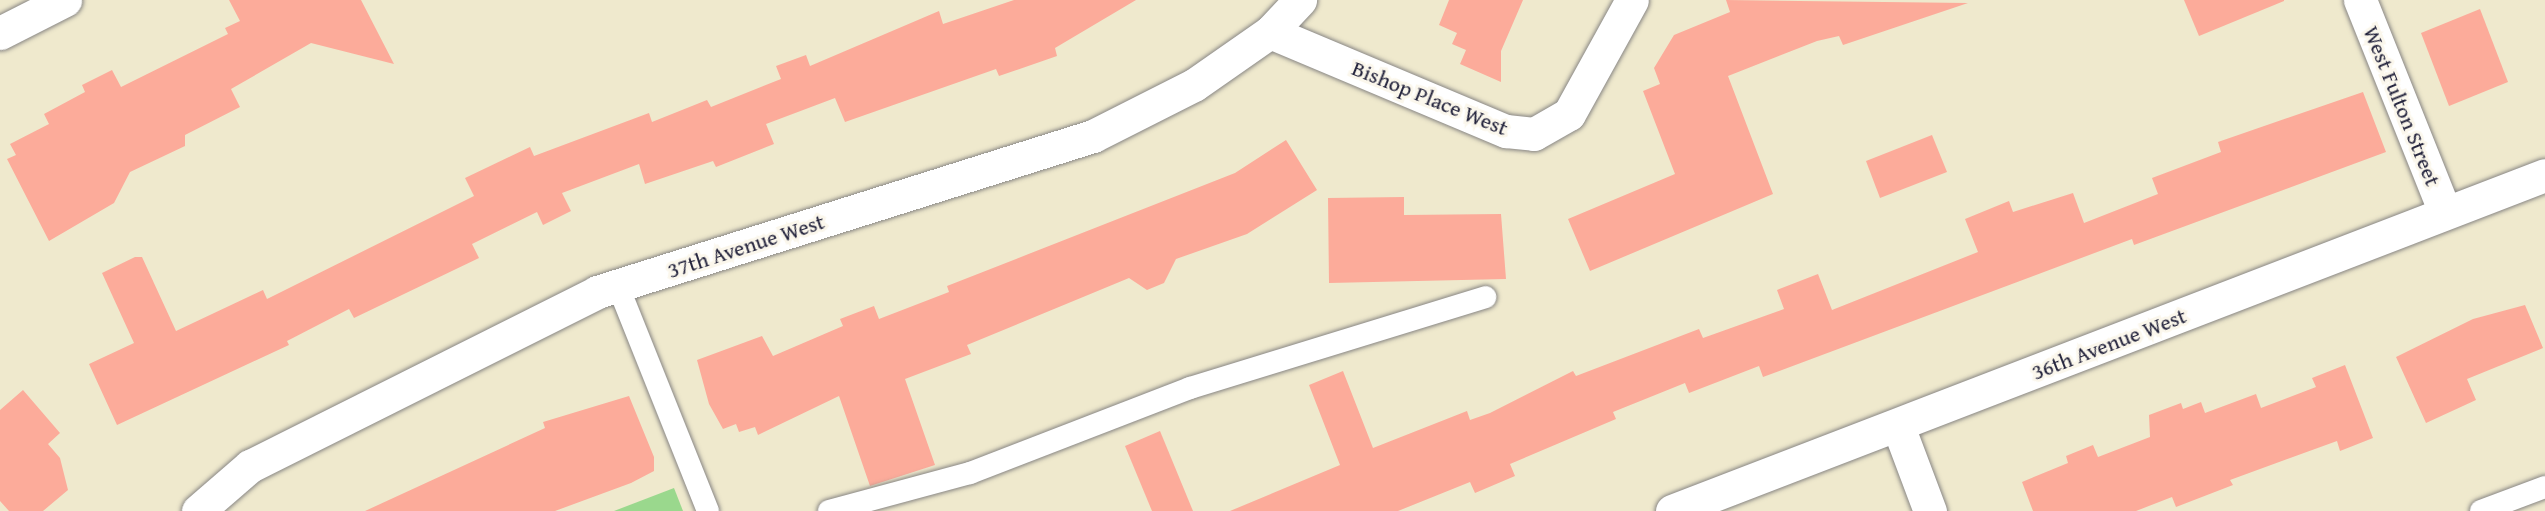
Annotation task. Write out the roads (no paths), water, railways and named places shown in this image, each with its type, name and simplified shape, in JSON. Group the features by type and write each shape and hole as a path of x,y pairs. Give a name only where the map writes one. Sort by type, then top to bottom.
{"street":[{"path":"0,33 65,0"},
{"name":"37th Avenue West","path":"198,511 249,466 618,286 1094,136 1194,85 1270,32 1300,0"},
{"name":"Bishop Place West","path":"1270,32 1506,131 1534,134 1569,114 1632,0"},
{"name":"West Fulton Street","path":"2360,0 2445,213"},
{"name":"36th Avenue West","path":"1672,511 1898,426 2545,175"},
{"path":"1898,426 1930,511"}],"lane":[{"path":"618,286 708,511"},
{"path":"829,511 970,473 1190,388 1485,297"},
{"path":"2481,511 2545,487"}]}
